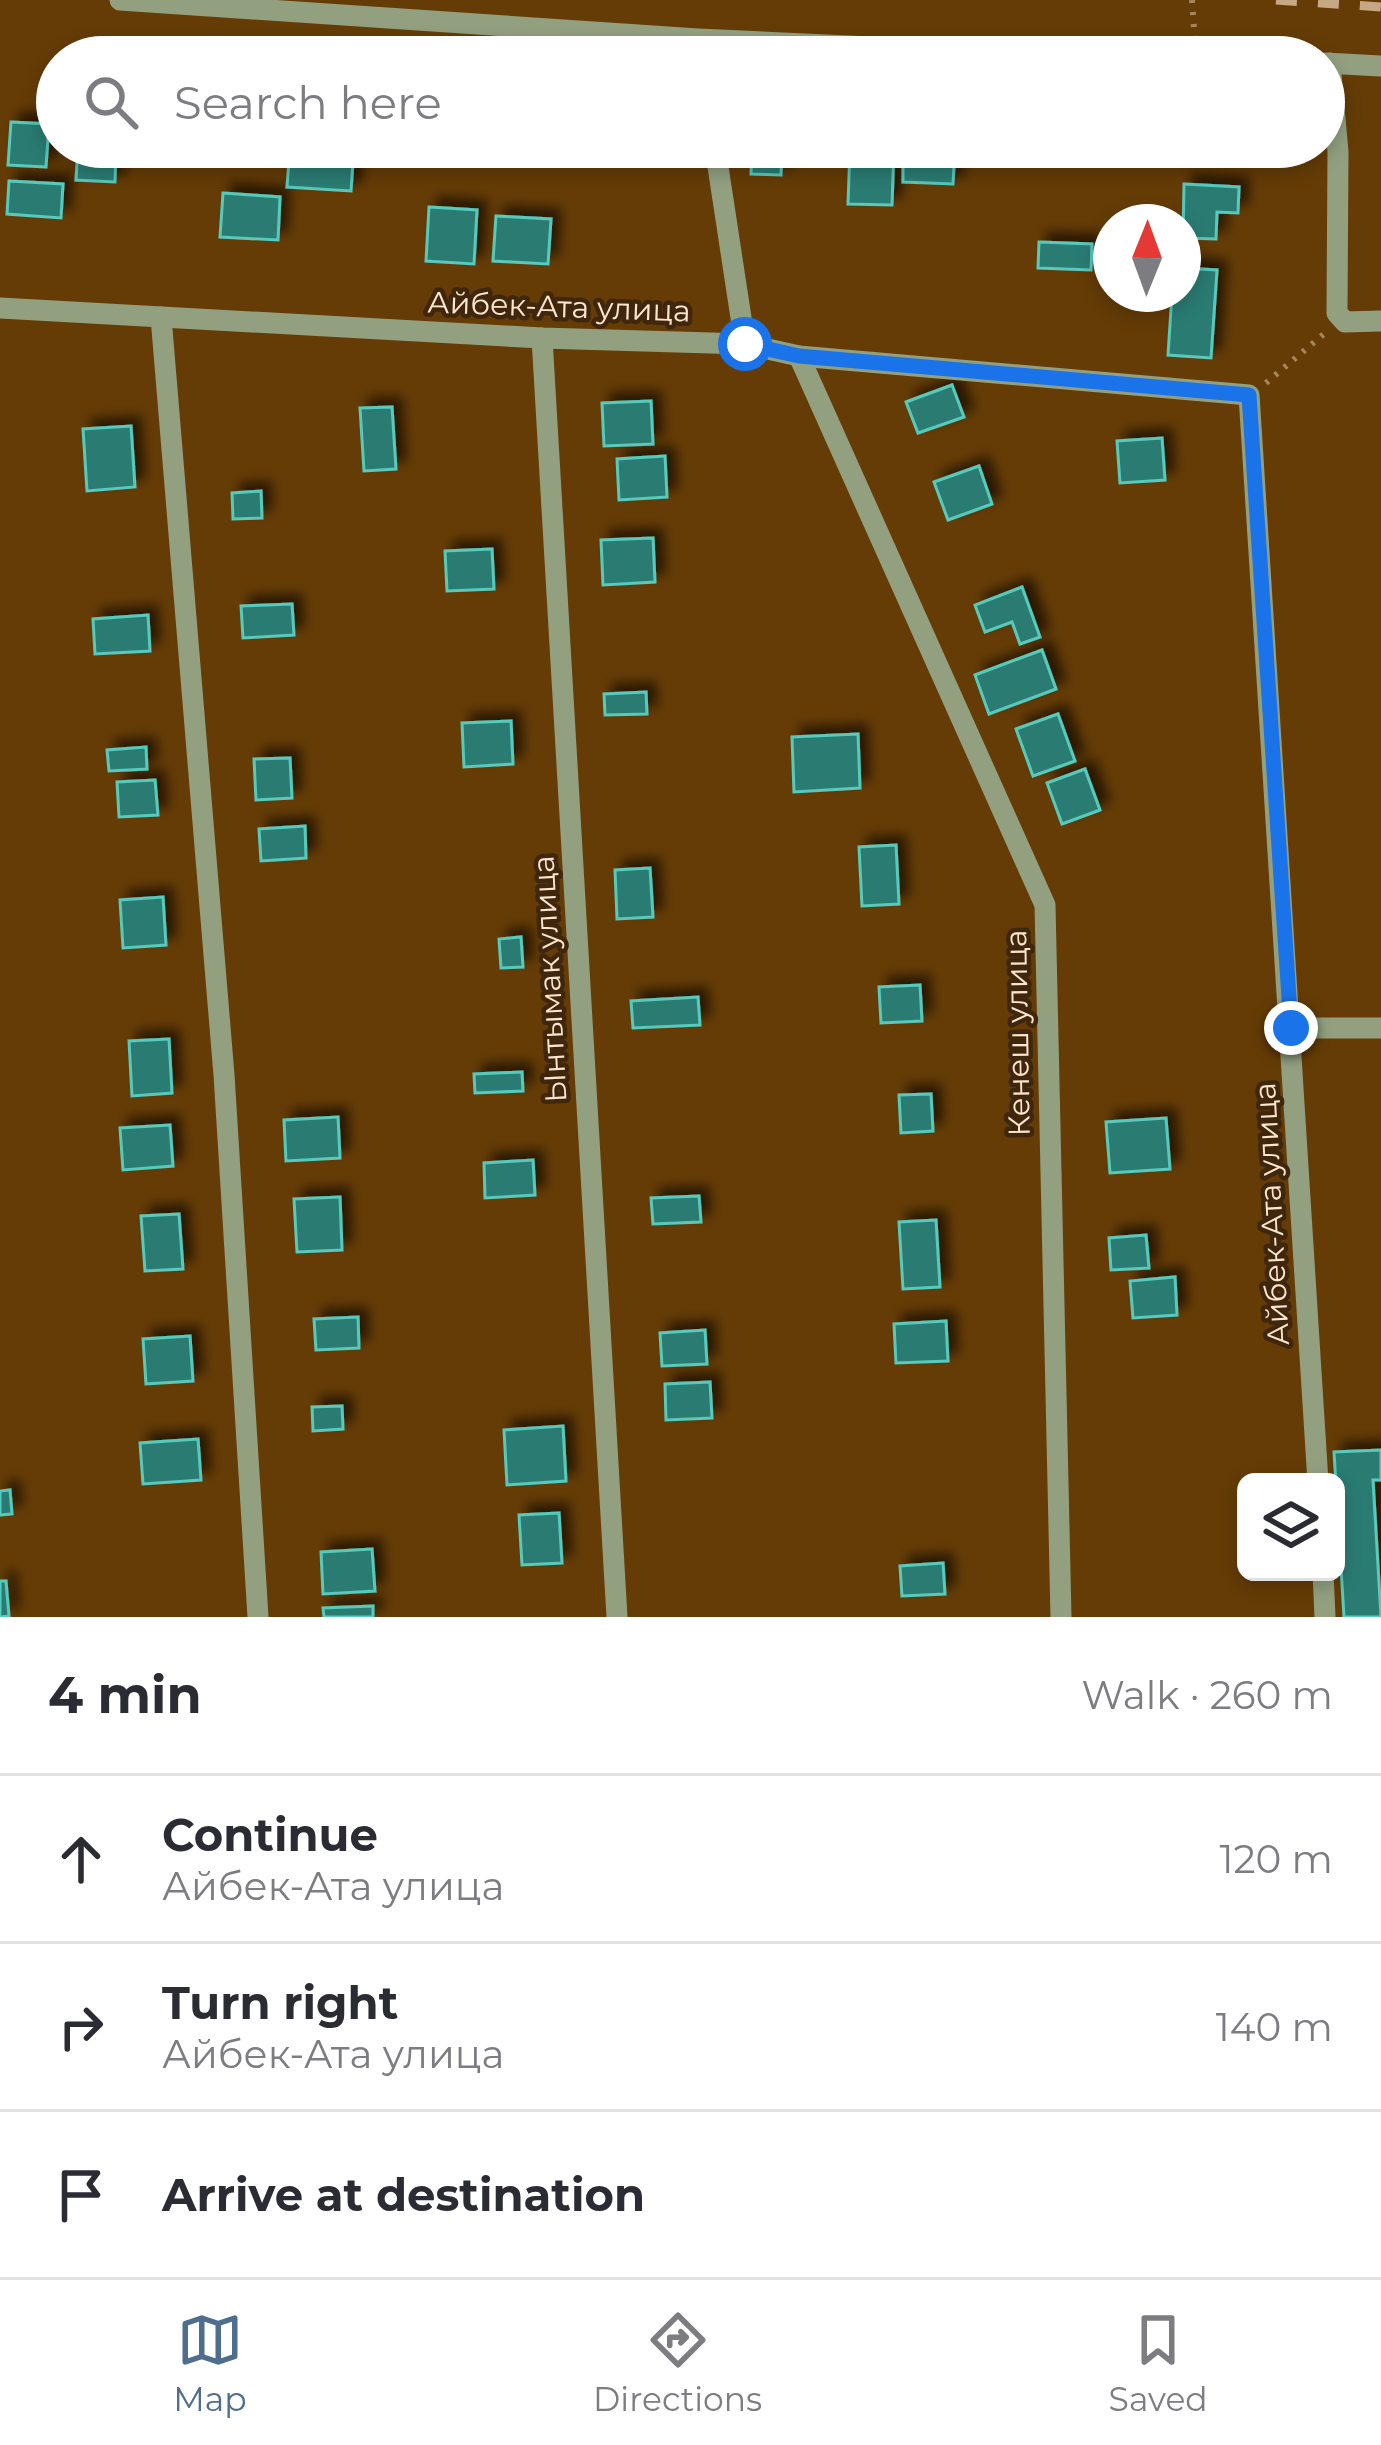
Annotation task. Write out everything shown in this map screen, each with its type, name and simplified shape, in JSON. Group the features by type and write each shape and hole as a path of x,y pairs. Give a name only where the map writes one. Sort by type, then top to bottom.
{"street":[{"path":"120,0 554,36"},
{"path":"1345,64 1381,66"},
{"path":"718,168 745,344"},
{"path":"1338,168 1337,313 1345,322 1381,321"},
{"name":"Айбек-Ата улица","path":"0,308 542,338 745,344 799,356 1249,395 1317,1473"},
{"path":"161,317 224,1075 258,1617"},
{"name":"Ынтымак улица","path":"542,338 617,1617"},
{"name":"Кенеш улица","path":"799,356 1045,904 1061,1617"},
{"path":"1291,1028 1381,1028"},
{"path":"1323,1581 1325,1617"}],"path":[{"path":"1192,0 1195,36"},
{"path":"1249,395 1340,320"}],"building":[{"path":"11,122 36,123 36,166 8,165"},
{"path":"77,168 115,168 115,182 76,180"},
{"path":"288,168 353,168 351,191 287,187"},
{"path":"751,168 781,168 781,175 751,174"},
{"path":"849,168 893,168 892,205 848,204"},
{"path":"903,168 954,168 953,184 903,182"},
{"path":"9,181 63,184 61,218 7,214"},
{"path":"1184,184 1239,187 1238,213 1217,212 1216,239 1201,239 1201,204 1184,204"},
{"path":"223,193 280,197 278,240 220,237"},
{"path":"429,207 477,210 474,264 426,261"},
{"path":"496,216 551,219 548,264 493,261"},
{"path":"1039,242 1092,244 1091,270 1038,268"},
{"path":"1201,269 1217,270 1211,358 1168,355 1171,312 1201,312"},
{"path":"952,385 964,417 918,433 906,402"},
{"path":"651,401 653,444 604,446 602,403"},
{"path":"392,407 396,469 364,471 360,408"},
{"path":"131,426 135,487 87,491 83,429"},
{"path":"1162,438 1165,480 1120,483 1117,441"},
{"path":"665,456 667,497 619,500 617,459"},
{"path":"979,466 992,504 948,520 934,482"},
{"path":"261,491 262,518 233,519 232,493"},
{"path":"653,538 655,582 603,585 601,540"},
{"path":"492,549 494,589 447,591 445,551"},
{"path":"1022,587 1040,637 1020,644 1012,622 985,632 975,605"},
{"path":"292,604 294,635 243,638 241,606"},
{"path":"148,615 150,651 95,654 93,619"},
{"path":"1042,650 1056,689 989,714 975,675"},
{"path":"646,692 647,714 605,715 604,694"},
{"path":"1058,714 1075,761 1033,776 1016,729"},
{"path":"511,721 513,764 464,767 462,723"},
{"path":"858,734 860,788 794,792 792,737"},
{"path":"146,747 147,769 109,771 107,750"},
{"path":"290,758 292,798 256,800 254,759"},
{"path":"1085,769 1100,810 1062,824 1047,783"},
{"path":"155,780 158,815 119,817 117,782"},
{"path":"305,826 306,858 261,861 259,829"},
{"path":"896,845 899,904 862,906 859,847"},
{"path":"650,868 653,917 617,919 615,870"},
{"path":"163,897 166,945 123,948 120,900"},
{"path":"521,937 523,967 501,968 499,939"},
{"path":"920,985 922,1021 881,1023 879,987"},
{"path":"698,997 700,1025 633,1028 631,1001"},
{"path":"169,1039 172,1093 132,1096 129,1041"},
{"path":"522,1072 523,1091 475,1093 474,1074"},
{"path":"931,1094 933,1131 901,1133 899,1095"},
{"path":"338,1117 340,1158 286,1161 284,1120"},
{"path":"1166,1118 1170,1169 1110,1173 1106,1122"},
{"path":"170,1125 173,1166 123,1170 120,1128"},
{"path":"533,1160 535,1195 485,1198 484,1163"},
{"path":"699,1196 701,1222 653,1224 651,1198"},
{"path":"340,1197 342,1250 297,1252 294,1199"},
{"path":"179,1214 183,1269 145,1271 141,1216"},
{"path":"936,1220 940,1287 903,1289 899,1222"},
{"path":"1146,1235 1149,1268 1111,1270 1109,1238"},
{"path":"1175,1277 1177,1315 1133,1318 1130,1281"},
{"path":"358,1317 359,1348 316,1350 314,1319"},
{"path":"946,1321 948,1361 896,1363 894,1324"},
{"path":"705,1330 707,1364 662,1366 660,1333"},
{"path":"190,1336 193,1381 146,1384 143,1339"},
{"path":"710,1382 712,1418 666,1420 665,1384"},
{"path":"342,1406 343,1429 313,1431 312,1407"},
{"path":"563,1426 566,1481 507,1485 504,1430"},
{"path":"198,1439 201,1480 143,1484 140,1443"},
{"path":"1381,1450 1381,1480 1373,1480 1381,1617 1344,1617 1345,1473 1335,1473 1334,1452"},
{"path":"10,1490 12,1514 0,1515 0,1491"},
{"path":"559,1513 562,1563 522,1565 519,1515"},
{"path":"372,1549 375,1591 323,1594 321,1552"},
{"path":"943,1563 945,1594 902,1596 900,1566"},
{"path":"0,1581 6,1581 9,1616 0,1617"},
{"path":"373,1606 373,1617 324,1617 323,1608"}],"railway":[{"path":"1276,0 1381,7"}],"route":[{"path":"745,344 799,356 1249,395 1291,1028"}]}
